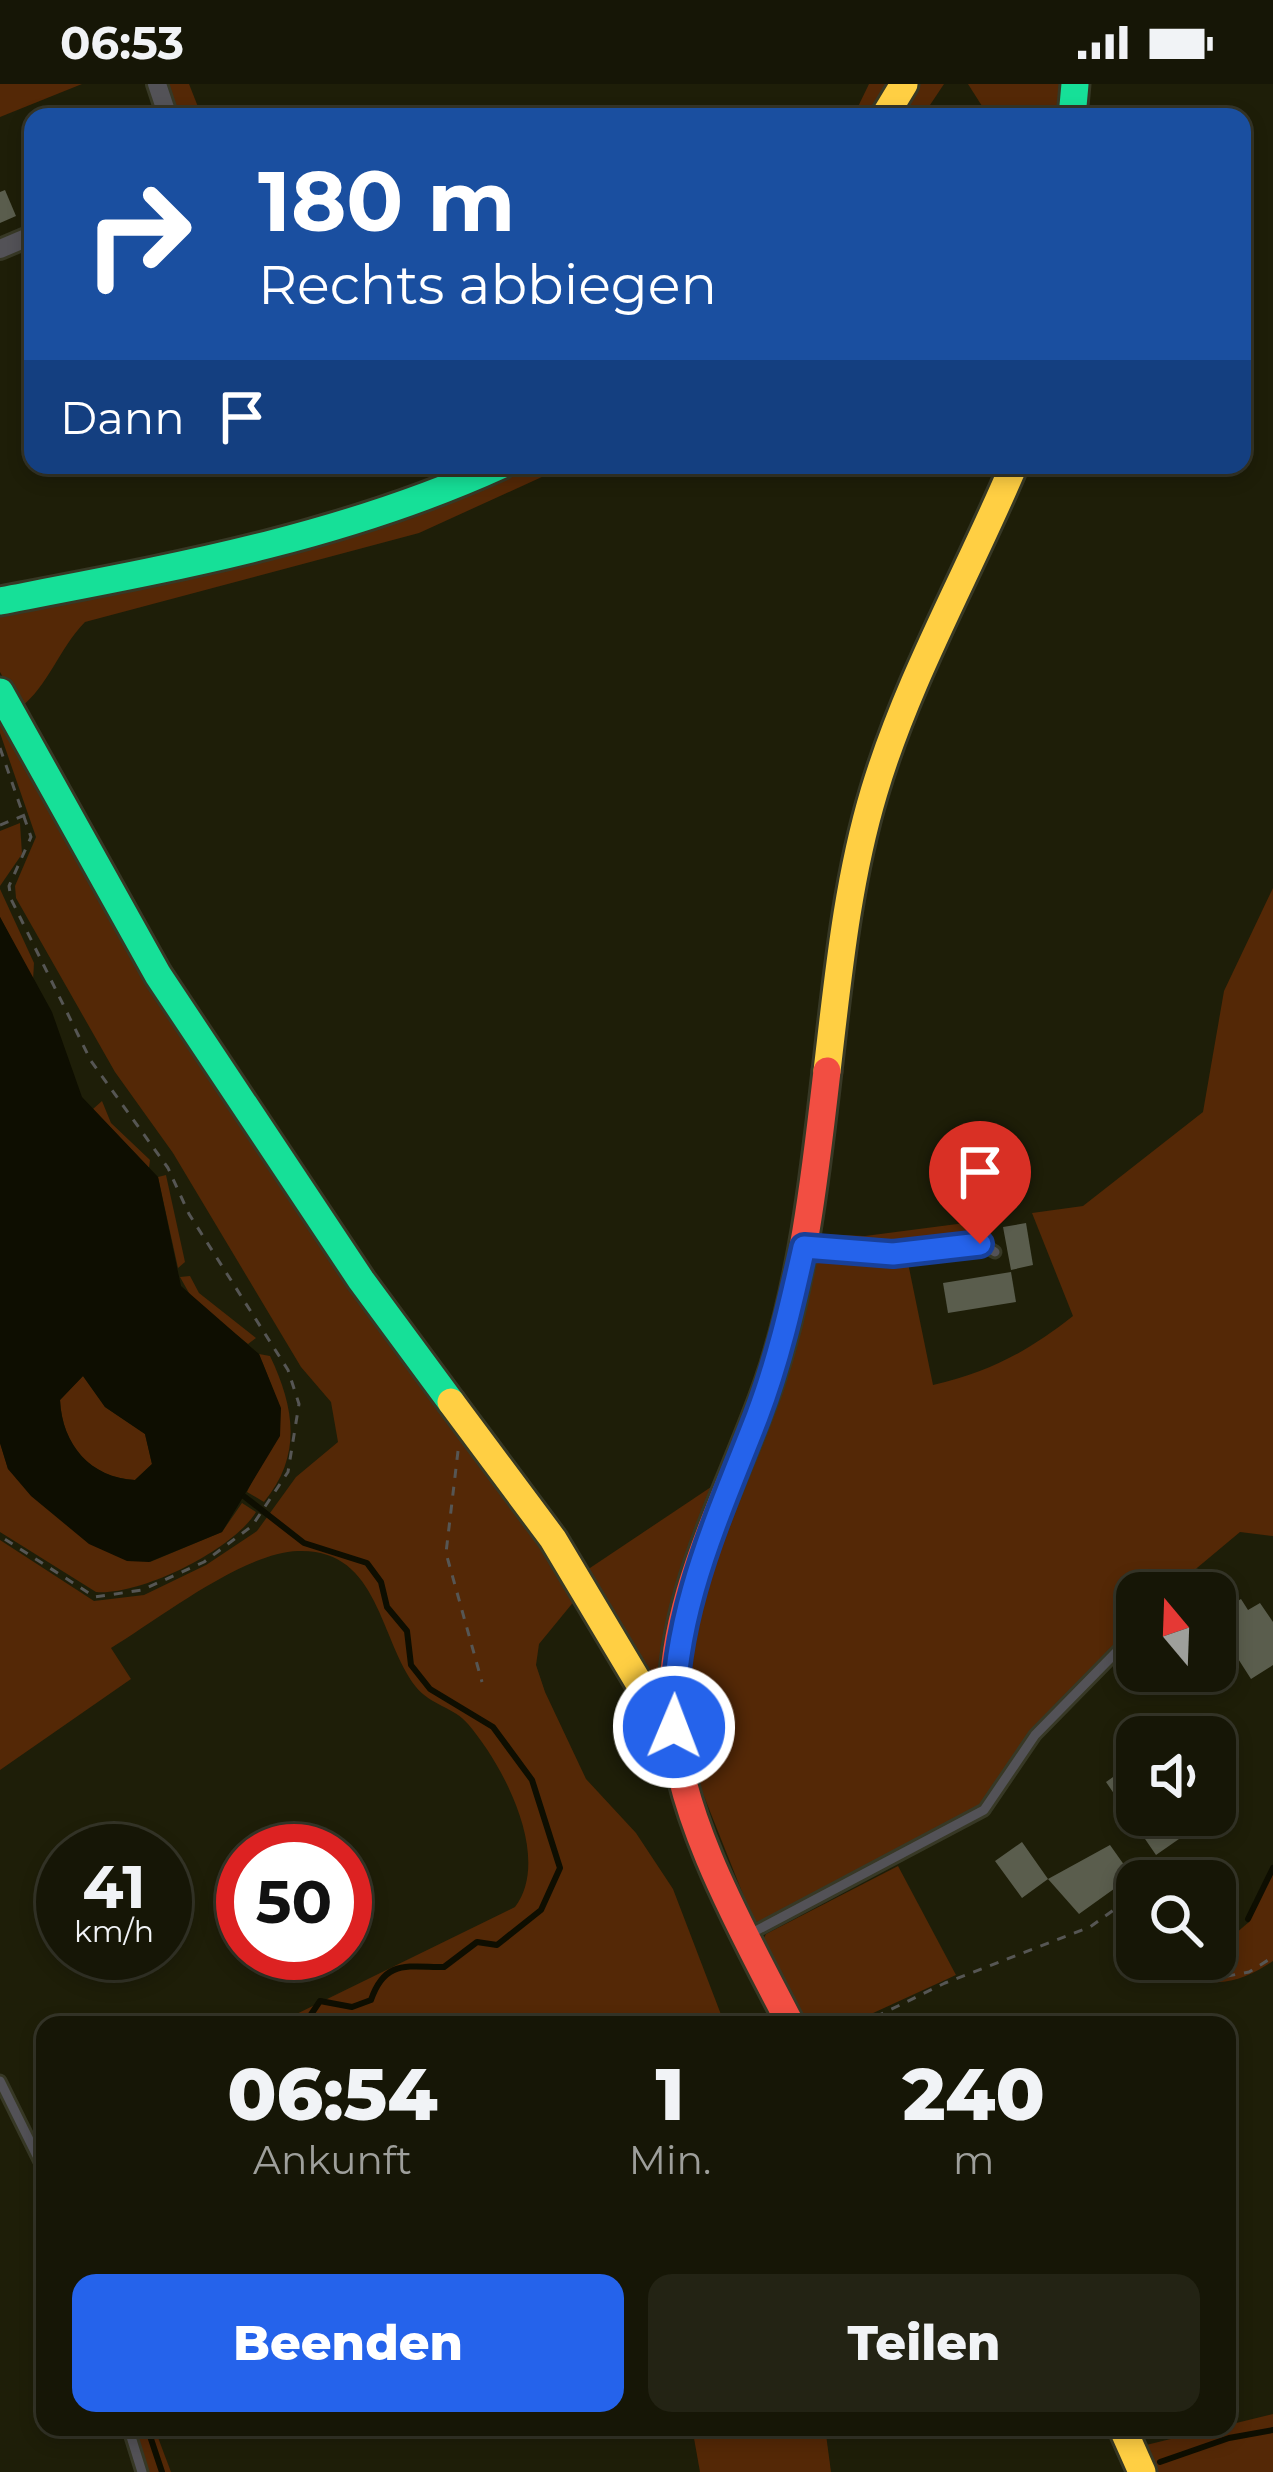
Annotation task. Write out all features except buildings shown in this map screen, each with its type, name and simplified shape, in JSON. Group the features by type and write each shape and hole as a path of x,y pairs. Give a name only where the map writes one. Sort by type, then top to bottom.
{"main road":[{"path":"0,601 303,537 476,474"},
{"path":"787,2016 704,1828 674,1727 675,1662 685,1608 765,1394 804,1247 850,900 870,804 907,698 1010,474"},
{"path":"0,692 158,975 349,1262 554,1539 652,1705 674,1727"},
{"path":"1125,2436 1142,2472"}],"lane":[{"path":"804,1247 893,1254 980,1244 995,1252"},
{"path":"748,1935 984,1810 1035,1736 1116,1653"},
{"path":"0,2081 36,2154"},
{"path":"131,2436 142,2472"}],"path":[{"path":"0,748 31,837 24,862 9,886 11,899 92,1060 168,1168 189,1214 288,1370 299,1404 299,1430 288,1472 272,1502 253,1526 204,1562 113,1598 95,1597 0,1536"},
{"path":"0,825 25,815"},
{"path":"465,1420 446,1553 482,1682"},
{"path":"877,2016 945,1983 1090,1927 1116,1909"},
{"path":"1236,1975 1273,1957"}],"shaded area":[{"path":"0,84 82,84 0,117"},
{"path":"167,84 189,84 198,108 176,108"},
{"path":"869,84 887,84 873,108 857,108"},
{"path":"919,84 944,84 928,108 904,108"},
{"path":"968,84 1063,84 1061,108 983,108"},
{"path":"505,474 548,474 419,533 85,622 39,689 20,708 0,672 0,610 294,553 413,518"},
{"path":"0,712 580,1594 539,1644 536,1665 545,1692 586,1779 636,1833 673,1889 722,2016 292,2016 515,1907 525,1887 528,1864 519,1813 496,1763 463,1719 416,1687 361,1580 345,1564 325,1554 298,1551 252,1563 201,1589 111,1648 131,1679 0,1770 0,1540 94,1601 144,1595 206,1565 257,1531 296,1477 338,1442 331,1402 301,1367 173,1153 115,1072 16,898 15,886 36,837 0,733"},
{"path":"20,823 22,854 0,886 0,831"},
{"path":"1273,888 1273,1536 1240,1532 1192,1572 1116,1572 1116,1645 1041,1723 978,1811 768,1921 754,1922 688,1756 682,1706 696,1605 810,1257 907,1258 933,1385 972,1374 1040,1340 1073,1316 1032,1213 1083,1206 1203,1112 1224,991"},
{"path":"0,889 34,963 33,981 0,917"},
{"path":"0,917 52,1012 82,1097 158,1177 181,1286 259,1354 281,1408 280,1436 222,1532 149,1562 127,1561 89,1544 31,1496 8,1469 0,1443","holes":["83,1376 105,1407 145,1434 152,1464 135,1480 105,1473 82,1456 66,1431 60,1400"]},
{"path":"102,1101 111,1123 150,1160 149,1168 93,1109"},
{"path":"166,1175 185,1262 178,1268 158,1177"},
{"path":"988,1220 984,1234 923,1248 856,1250 816,1242 816,1234 865,1236"},
{"path":"190,1276 199,1293 256,1338 248,1344 193,1300 180,1277"},
{"path":"259,1354 270,1356 278,1375 291,1430 285,1466 264,1502 247,1492 275,1438 279,1415"},
{"path":"83,1376 105,1407 145,1434 152,1464 135,1480 92,1466 66,1431 60,1400"},
{"path":"0,1443 8,1469 150,1562 222,1532 242,1503 256,1512 227,1541 184,1568 136,1587 96,1592 0,1532"},
{"path":"720,1481 661,1702 584,1572"},
{"path":"898,1866 956,1975 867,2016 798,2016 761,1943 766,1934"},
{"path":"1273,1872 1273,1961 1236,1979 1236,1933 1249,1922"},
{"path":"1273,2414 1273,2472 1152,2472 1142,2446 1183,2436 1236,2436 1236,2423"},
{"path":"137,2436 157,2436 171,2472 148,2472"},
{"path":"694,2436 826,2436 831,2472 700,2472"}],"waterway":[{"path":"245,1497 304,1543 367,1563 381,1582 387,1607 407,1631 411,1665 430,1689 493,1727 532,1780 560,1868 541,1910 497,1945 477,1942 444,1967 399,1968 383,1978 371,2000 352,2007 320,2001 310,2016"},
{"path":"1248,1919 1273,1868"},
{"path":"1160,2462 1229,2438 1273,2430"},
{"path":"150,2436 162,2472"}],"traffic: fast":[{"path":"1073,108 1075,84"},
{"path":"0,601 255,548 379,512 479,474"},
{"path":"0,692 158,975 361,1280 451,1402"}],"traffic: slow":[{"path":"889,108 904,84"},
{"path":"827,1071 850,895 874,792 921,667 1010,474"},
{"path":"451,1402 553,1539 652,1705 673,1727"},
{"path":"1126,2436 1142,2472"}],"traffic: jam":[{"path":"786,2016 717,1878 687,1798 673,1721 674,1677 690,1590 769,1383 791,1307 827,1071"}],"route":[{"path":"674,1727 681,1624 784,1336 804,1247 893,1254 980,1244"}]}
